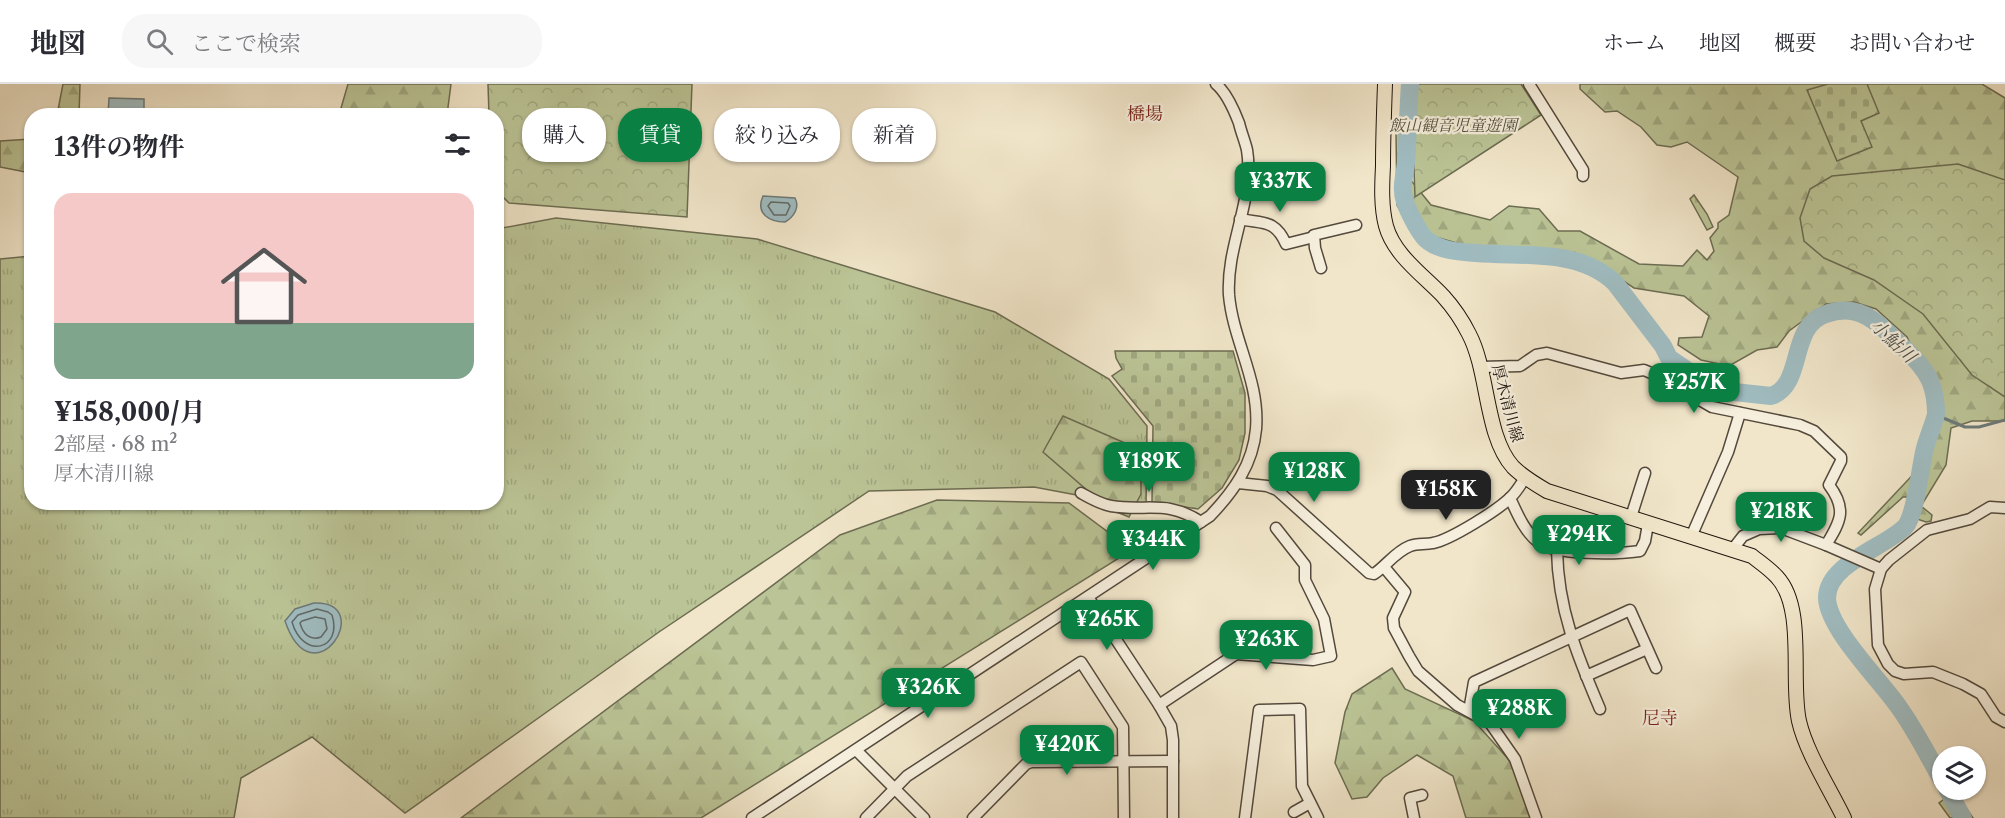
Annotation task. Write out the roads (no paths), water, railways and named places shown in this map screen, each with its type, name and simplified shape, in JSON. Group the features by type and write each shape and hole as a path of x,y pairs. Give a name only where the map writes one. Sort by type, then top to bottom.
{"main road":[{"name":"厚木清川線","path":"1385,84 1382,187 1386,226 1391,240 1400,252 1460,316 1477,351 1495,431 1503,452 1512,466 1525,478 1552,493 1752,556 1779,578 1788,593 1793,611 1799,719 1803,734 1844,818"}],"street":[{"path":"752,818 1201,522 1221,505 1238,483 1250,455 1256,431 1257,414 1253,383 1229,295 1234,239 1247,181 1247,149 1236,114 1221,88 1216,84"},
{"path":"1529,84 1583,170 1583,176"},
{"path":"1240,219 1275,226 1286,244 1356,225"},
{"path":"1314,237 1321,268"},
{"path":"1481,367 1520,366 1536,355 1547,354 1621,373 1644,370 1712,407 1800,425 1814,431 1841,458 1829,485 1838,497 1841,514 1827,545"},
{"path":"1691,537 1728,452 1740,413"},
{"path":"1631,517 1645,473"},
{"path":"1238,483 1267,486 1277,490 1369,573 1374,574 1401,550 1413,545 1443,540 1498,508 1510,498 1525,478"},
{"path":"1081,493 1107,505 1171,508 1189,514 1201,522"},
{"path":"1510,498 1524,527 1539,543 1557,550 1606,554 1640,551 1645,541 1648,524"},
{"path":"1877,568 1927,530 1970,519 1990,507 2005,508"},
{"path":"1160,705 1236,654 1313,660 1332,659 1324,619 1305,580 1305,566 1289,549 1276,528"},
{"path":"1732,550 1743,536 1767,528 1781,528 1827,545 1877,568"},
{"path":"1557,550 1557,569 1563,610 1571,637 1600,709"},
{"path":"1384,567 1405,592 1394,618 1394,628 1418,671 1457,705 1490,723 1515,759 1536,818"},
{"path":"1877,568 1875,589 1878,645 1888,664 1895,671 1904,674 1933,672 1963,684 1981,694 1996,717 2005,722"},
{"path":"1089,597 1160,705 1171,726 1173,818"},
{"path":"1469,711 1474,682 1630,610 1656,668"},
{"path":"1586,676 1647,649"},
{"path":"866,818 908,776 1081,662 1123,727 1124,818"},
{"path":"1245,818 1259,710 1300,710 1302,786 1318,818"},
{"path":"856,750 924,818"},
{"path":"1289,759 1301,759"},
{"path":"973,818 1026,764 1031,762 1173,761"},
{"path":"1414,818 1410,798 1422,795"},
{"path":"1294,812 1310,804"}],"water":[{"path":"109,98 144,99 144,108 108,108"},
{"path":"763,196 795,198 797,205 795,212 785,222 769,219 762,212"},
{"path":"314,603 332,607 340,616 340,629 334,642 323,651 310,652 297,644 285,621 295,609"}],"waterway":[{"name":"小鮎川","path":"1410,84 1404,197 1418,229 1425,239 1433,244 1445,249 1464,252 1549,256 1585,264 1601,272 1615,283 1663,346 1669,358 1716,390 1771,396 1782,390 1789,380 1806,330 1814,321 1835,311 1852,311 1873,320 1918,362 1932,386 1936,414 1925,448 1909,521 1896,534 1858,557 1836,575 1827,598 1836,624 1845,639 1890,695 1916,733 1932,762"},
{"path":"1936,415 1965,427 1979,427 2005,420"},
{"name":"小鮎川","path":"1953,800 1963,818"}],"district":[{"name":"橋場","path":"1145,114"},
{"name":"尼寺","path":"1660,718"}],"park label":[{"name":"飯山観音児童遊園","path":"1453,125"}]}
